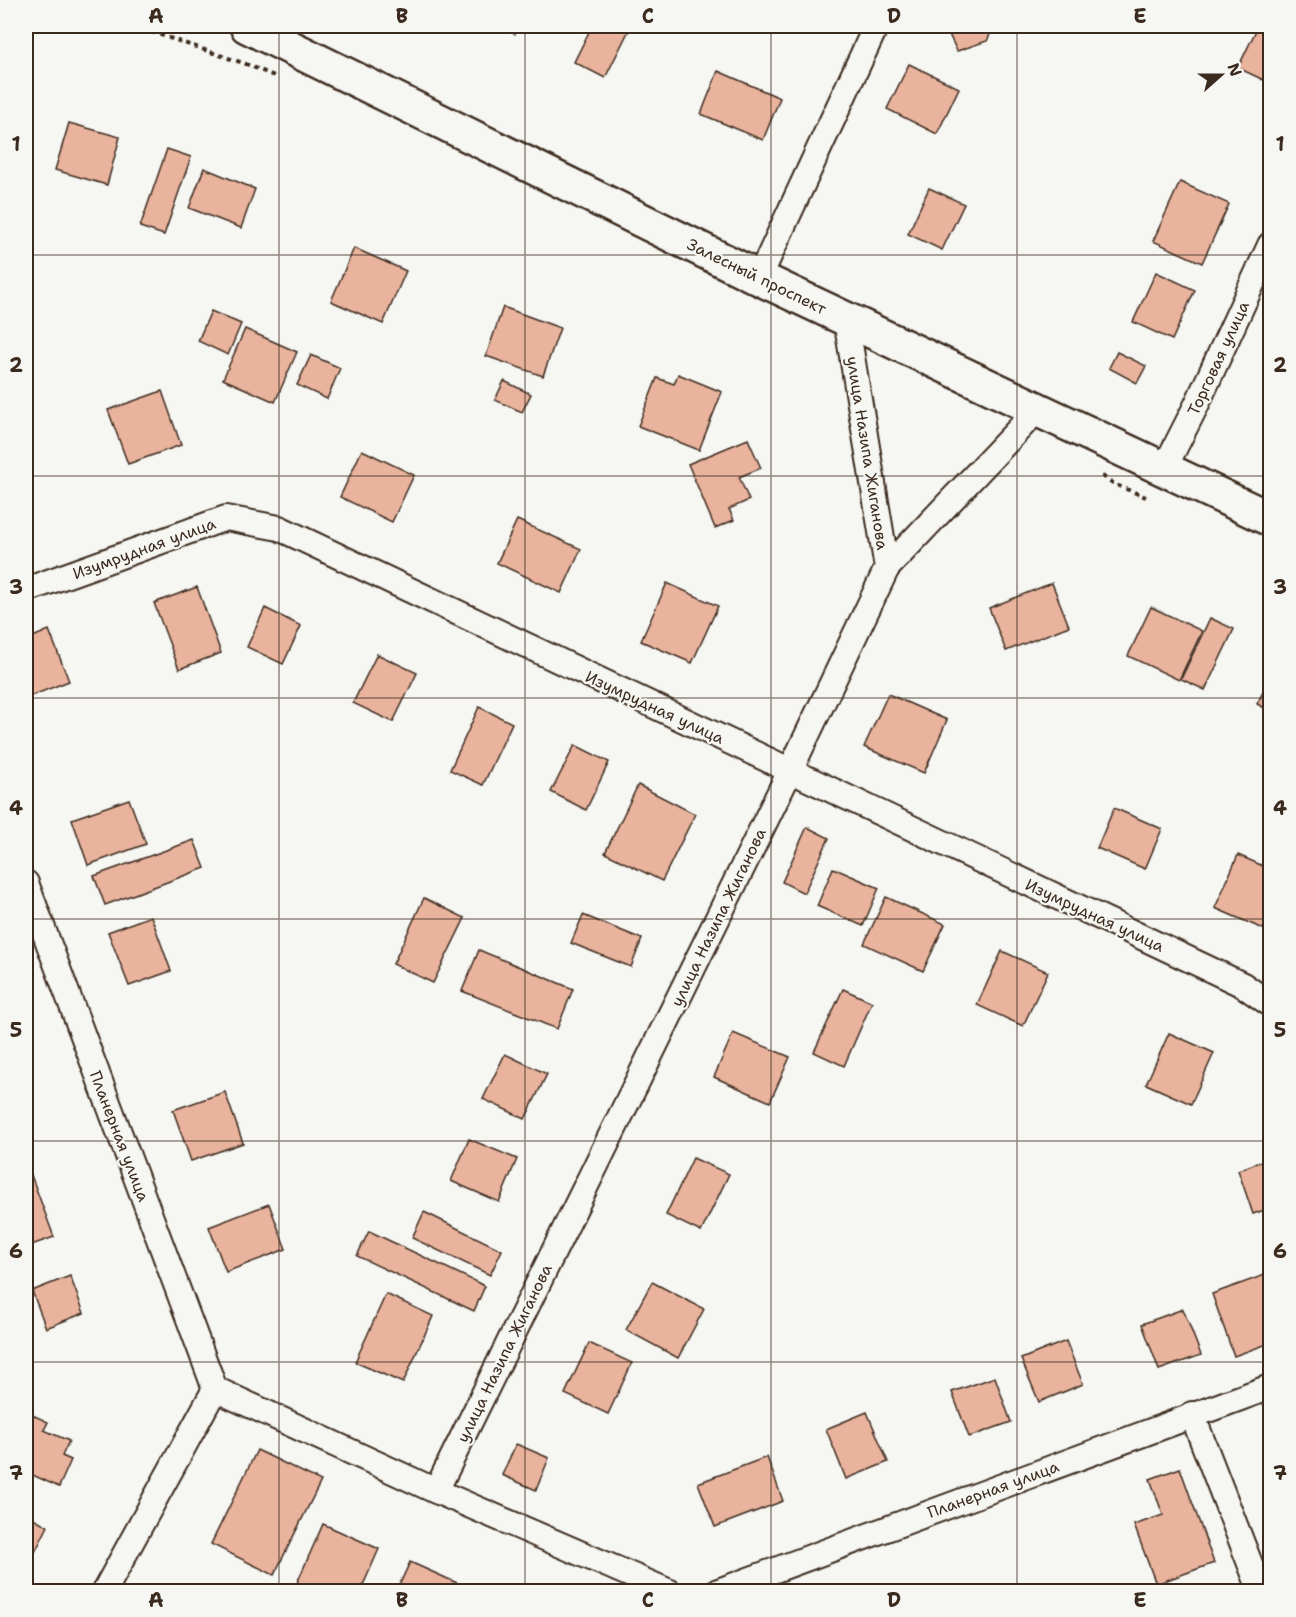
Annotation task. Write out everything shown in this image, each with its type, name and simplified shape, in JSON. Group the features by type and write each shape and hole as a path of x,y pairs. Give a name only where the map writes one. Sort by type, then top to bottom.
{"main road":[{"name":"Залесный проспект","path":"247,26 846,320 1270,519"}],"street":[{"path":"759,278 876,26"},
{"name":"Торговая улица","path":"1164,469 1196,406 1270,245"},
{"name":"улица Назипа Жиганова","path":"436,1491 790,771 887,568 846,320"},
{"path":"887,568 1037,410"},
{"name":"Изумрудная улица","path":"26,590 226,518 279,528 1243,985 1270,1004"},
{"name":"Планерная улица","path":"26,883 215,1389"},
{"name":"Планерная улица","path":"716,1592 1270,1387"},
{"path":"104,1592 215,1389 436,1491 669,1592"},
{"path":"1192,1414 1261,1592"}],"building":[{"path":"497,26 519,26 515,34"},
{"path":"592,26 631,26 605,78 574,62"},
{"path":"945,26 994,26 987,41 957,51"},
{"path":"1258,26 1270,27 1270,83 1238,68"},
{"path":"909,64 959,88 937,134 887,109"},
{"path":"718,71 780,98 763,140 701,114"},
{"path":"69,123 120,137 107,185 55,170"},
{"path":"167,149 191,157 164,235 140,227"},
{"path":"204,168 255,189 241,228 189,208"},
{"path":"1180,182 1229,204 1202,263 1153,241"},
{"path":"929,188 964,204 942,250 908,234"},
{"path":"354,248 406,271 383,324 331,301"},
{"path":"1156,272 1195,290 1172,340 1133,322"},
{"path":"503,307 560,328 543,376 486,356"},
{"path":"211,311 241,324 228,355 198,341"},
{"path":"245,329 297,352 275,402 223,379"},
{"path":"1117,352 1146,366 1137,383 1109,368"},
{"path":"311,355 340,368 327,399 297,385"},
{"path":"678,374 722,392 699,450 638,426 657,378 674,384"},
{"path":"1270,377 1270,393 1265,390"},
{"path":"504,381 531,394 522,412 495,400"},
{"path":"162,391 181,445 128,464 108,410"},
{"path":"748,439 761,468 739,477 749,500 729,509 734,520 715,528 688,464"},
{"path":"362,450 414,475 392,522 340,497"},
{"path":"517,520 581,549 561,593 497,563"},
{"path":"667,583 718,606 692,663 641,641"},
{"path":"1052,583 1069,626 1006,651 989,608"},
{"path":"197,587 221,653 179,669 154,603"},
{"path":"1151,607 1202,631 1179,680 1128,656"},
{"path":"265,608 301,626 283,664 247,647"},
{"path":"1210,618 1234,629 1205,690 1181,679"},
{"path":"49,630 69,681 26,698 26,640"},
{"path":"377,654 417,673 393,722 353,703"},
{"path":"1270,678 1270,711 1257,704"},
{"path":"888,694 947,720 924,773 864,747"},
{"path":"479,707 512,723 483,785 450,770"},
{"path":"575,745 609,762 586,810 551,792"},
{"path":"638,785 695,814 662,881 605,853"},
{"path":"129,799 146,844 88,865 72,819"},
{"path":"1114,808 1162,829 1145,869 1097,848"},
{"path":"807,827 829,838 804,893 782,882"},
{"path":"194,840 205,868 105,905 94,876"},
{"path":"1238,855 1270,869 1270,932 1215,908"},
{"path":"833,868 879,888 863,926 817,906"},
{"path":"886,897 945,924 923,971 864,944"},
{"path":"424,898 465,918 433,983 393,964"},
{"path":"583,915 642,939 631,967 571,943"},
{"path":"151,916 171,971 129,986 108,932"},
{"path":"479,950 573,989 557,1029 462,991"},
{"path":"1002,951 1048,972 1023,1026 977,1005"},
{"path":"843,989 872,1002 844,1066 814,1052"},
{"path":"733,1033 790,1057 770,1102 714,1077"},
{"path":"1169,1033 1214,1053 1191,1104 1146,1084"},
{"path":"505,1054 547,1074 525,1119 483,1099"},
{"path":"225,1092 243,1143 191,1161 173,1110"},
{"path":"469,1139 517,1159 499,1202 451,1181"},
{"path":"693,1158 729,1174 701,1232 666,1215"},
{"path":"1270,1158 1270,1208 1253,1214 1238,1170"},
{"path":"28,1167 54,1237 26,1247 26,1168"},
{"path":"269,1204 286,1249 226,1272 209,1227"},
{"path":"424,1212 502,1250 490,1275 412,1238"},
{"path":"369,1231 485,1286 474,1311 357,1256"},
{"path":"1270,1273 1270,1343 1234,1356 1212,1294"},
{"path":"70,1276 84,1313 46,1328 32,1291"},
{"path":"652,1282 704,1309 678,1358 626,1330"},
{"path":"386,1294 433,1316 403,1383 355,1362"},
{"path":"1183,1309 1201,1355 1159,1370 1142,1324"},
{"path":"1066,1341 1083,1384 1039,1402 1021,1359"},
{"path":"589,1343 632,1363 608,1414 565,1394"},
{"path":"995,1377 1011,1422 969,1437 952,1392"},
{"path":"26,1412 48,1422 44,1430 69,1441 62,1456 71,1460 59,1487 26,1472"},
{"path":"867,1412 888,1462 846,1479 826,1429"},
{"path":"516,1444 549,1458 536,1490 502,1475"},
{"path":"257,1450 321,1481 274,1575 211,1544"},
{"path":"767,1457 783,1501 715,1527 698,1483"},
{"path":"1180,1468 1214,1563 1156,1584 1134,1525 1163,1515 1150,1479"},
{"path":"26,1514 48,1526 26,1570"},
{"path":"323,1524 379,1549 360,1592 293,1592"},
{"path":"410,1562 466,1587 464,1592 396,1592"},
{"path":"1049,1584 1052,1592 1028,1592"}]}
